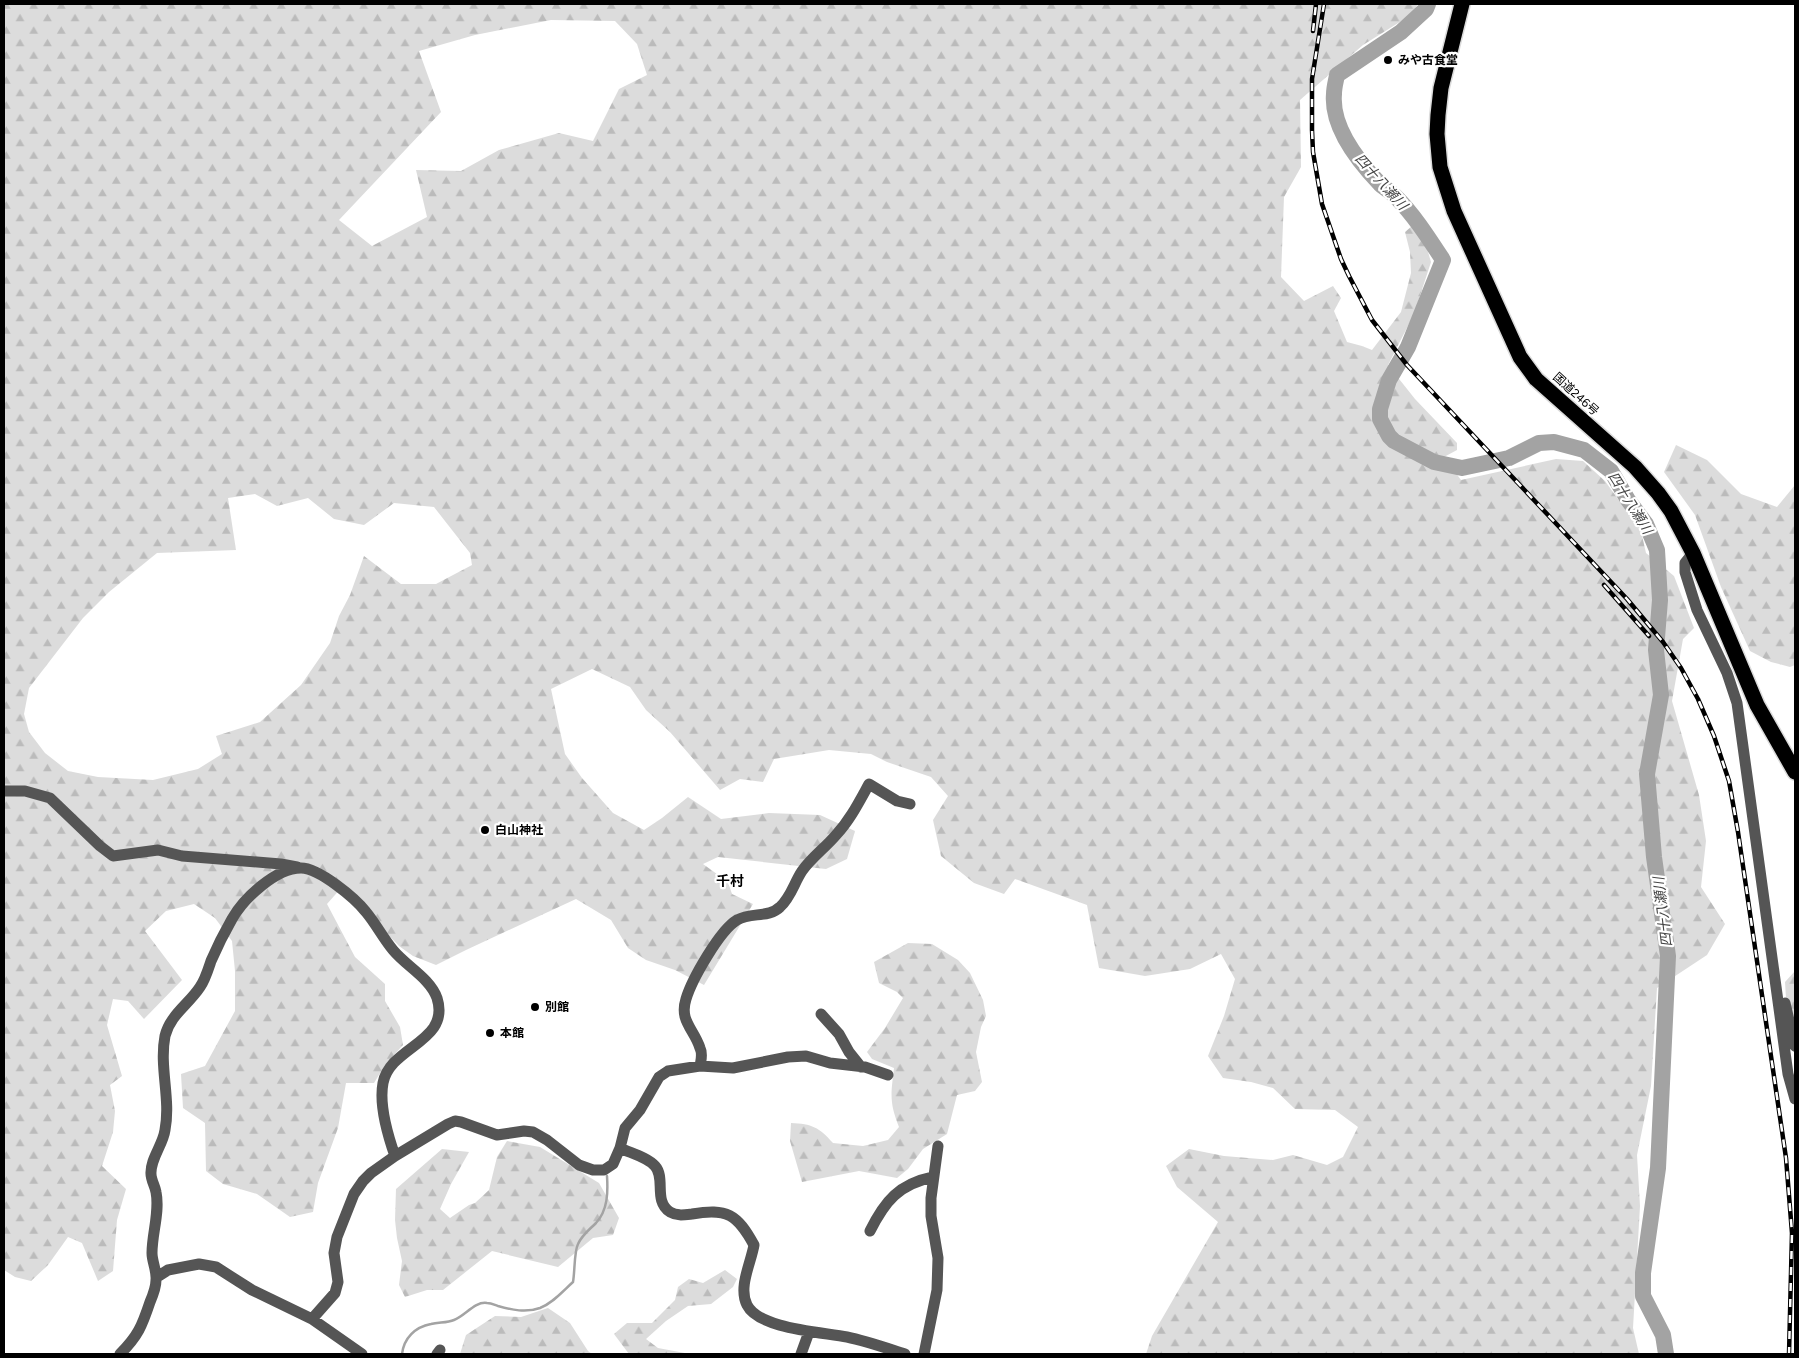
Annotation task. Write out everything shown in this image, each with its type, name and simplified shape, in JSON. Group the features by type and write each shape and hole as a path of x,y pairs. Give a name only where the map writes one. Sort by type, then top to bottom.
{"highway":[{"name":"国道246号","path":"1462,4 1441,88 1437,134 1440,166 1454,211 1520,357 1536,379 1647,480 1671,511 1693,553 1757,705 1795,772"}],"street":[{"path":"1693,553 1685,564 1685,572 1698,610 1727,673 1737,704 1788,1074 1795,1099"},
{"path":"700,1066 702,1056 685,1018 685,1000 690,986 710,952 724,933 737,920 745,916 771,912 787,900 802,871 849,820 869,784 897,801 910,804"},
{"path":"4,791 25,791 50,798 106,853 113,856 158,850 182,856 281,864 306,868 320,874 364,909 393,950 425,980 437,997 440,1013 438,1021 430,1033 403,1053 390,1067 383,1082 384,1119 395,1156"},
{"path":"120,1354 140,1330 155,1290 157,1277 153,1266 152,1252 157,1206 156,1190 150,1176 165,1133 167,1118 164,1046 169,1024 200,986 233,916 251,894 278,874 299,868"},
{"path":"1776,982 1783,991 1795,1046"},
{"path":"821,1014 839,1034 849,1052 861,1067"},
{"path":"312,1319 334,1292 338,1282 334,1253 337,1237 354,1194 363,1181 395,1156 455,1121 498,1135 524,1131 533,1132 547,1140 579,1165 593,1170 604,1170 613,1164 620,1148 625,1128 640,1110 659,1077 668,1071 700,1066 734,1068 770,1060 806,1056 830,1064 861,1067 888,1075"},
{"path":"924,1354 937,1290 938,1258 931,1216 933,1177 938,1146"},
{"path":"620,1148 655,1166 659,1174 663,1206 668,1211 679,1216 710,1211 722,1212 738,1220 754,1245 744,1288 747,1305 758,1316 809,1332 848,1337 905,1354"},
{"path":"870,1231 881,1209 892,1196 918,1180 933,1177"},
{"path":"157,1277 168,1270 199,1264 216,1267 252,1290 312,1319 362,1354"},
{"path":"801,1354 809,1332"}],"green space":[{"path":"4,4 1418,4 1411,15 1363,45 1300,100 1301,167 1284,197 1281,277 1304,301 1333,286 1341,298 1334,311 1347,342 1372,350 1401,312 1411,273 1410,252 1405,232 1412,226 1426,245 1431,262 1414,314 1388,365 1415,399 1457,443 1457,450 1444,457 1461,480 1556,459 1583,461 1605,481 1641,531 1646,553 1674,576 1694,628 1683,639 1672,701 1699,795 1706,841 1701,887 1725,924 1707,955 1657,988 1651,1086 1637,1155 1640,1206 1633,1328 1639,1354 1146,1354 1152,1336 1218,1222 1177,1187 1166,1166 1189,1149 1224,1156 1273,1160 1293,1155 1327,1165 1343,1157 1358,1127 1335,1110 1295,1109 1273,1088 1251,1082 1223,1078 1208,1056 1224,1016 1235,979 1221,954 1190,969 1145,976 1099,968 1087,905 1015,879 1004,894 974,883 941,856 933,820 948,796 931,777 887,762 871,754 829,750 774,759 763,782 740,779 720,790 670,732 646,710 630,687 592,669 551,689 565,754 582,778 613,813 644,830 688,797 721,819 769,813 820,815 855,831 847,859 826,869 718,857 703,864 728,882 732,894 753,904 704,985 675,970 646,960 628,948 611,920 576,899 436,965 413,956 399,946 342,887 327,904 355,957 385,984 385,1001 400,1027 403,1045 385,1065 374,1083 346,1083 338,1128 318,1183 313,1212 290,1217 257,1194 223,1184 206,1171 205,1123 183,1108 181,1074 205,1066 235,1011 235,971 232,941 215,918 194,904 166,911 145,931 182,980 144,1019 128,1001 113,999 107,1025 122,1076 110,1085 115,1111 113,1132 102,1166 126,1189 117,1220 113,1271 98,1281 82,1243 68,1237 48,1265 31,1281 15,1277 4,1270","holes":["551,20 615,21 637,44 647,75 619,89 593,141 559,133 499,150 461,171 416,170 427,217 372,246 339,220 441,112 419,51 475,35","255,494 277,506 308,498 334,519 364,525 394,503 434,507 470,553 472,565 436,584 401,584 364,556 330,643 301,685 260,722 216,736 222,754 198,769 153,780 98,777 68,771 45,753 29,732 24,714 29,688 83,618 109,592 157,553 236,550 228,498"]},
{"path":"1676,445 1707,460 1741,494 1777,507 1795,485 1795,665 1790,667 1771,662 1750,651 1721,587 1695,515 1664,472"},
{"path":"908,943 932,944 958,960 970,973 983,1000 986,1016 981,1027 976,1052 982,1082 975,1091 957,1095 947,1134 923,1149 908,1169 897,1178 859,1171 802,1182 790,1141 791,1123 815,1127 833,1143 863,1146 888,1140 899,1127 892,1098 894,1068 872,1059 867,1052 885,1028 903,998 897,992 879,983 874,962"},
{"path":"1795,971 1795,1044 1789,1046 1785,982"},
{"path":"507,1141 540,1147 599,1183 619,1218 613,1235 593,1238 558,1267 492,1251 443,1290 427,1290 405,1297 399,1285 402,1261 395,1220 396,1189 442,1149 469,1152 451,1184 440,1209 450,1218 475,1203 489,1190 497,1157"},
{"path":"725,1270 737,1279 733,1287 711,1304 688,1306 666,1321 646,1339 658,1348 690,1354 629,1354 614,1334 627,1323 652,1323 675,1300 678,1287 689,1279 703,1283"},
{"path":"548,1308 570,1323 588,1351 592,1354 460,1354 466,1335 495,1316 521,1317"}],"waterway":[{"name":"四十八瀬川","path":"1428,4 1426,9 1401,32 1337,75 1334,89 1334,106 1337,119 1341,131 1355,154 1372,175 1408,211 1443,260 1408,347 1389,380 1380,409 1380,419 1389,436 1394,441 1434,462 1462,468 1509,458 1539,443 1554,442 1584,450 1611,471 1628,500 1646,524 1657,550 1660,600 1656,650 1661,695 1647,774 1654,857 1668,956 1658,1168 1643,1273 1643,1296 1663,1335 1666,1354"},
{"path":"402,1354 405,1343 415,1331 425,1325 454,1320 478,1304 488,1303 524,1311 545,1306 558,1296 573,1282 577,1247 603,1212 607,1194 607,1176"}],"railway":[{"path":"1313,31 1316,4"},
{"path":"1324,4 1312,79 1313,152 1322,204 1341,259 1372,320 1407,365 1627,599 1663,642 1681,668 1698,699 1714,736 1729,781 1738,832 1786,1158 1792,1233 1789,1354"},
{"path":"1604,585 1649,636"}],"place":[{"name":"みや古食堂","path":"1388,60"},
{"name":"白山神社","path":"485,830"},
{"name":"別館","path":"535,1007"},
{"name":"本館","path":"490,1033"}],"district":[{"name":"千村","path":"730,881"}]}
